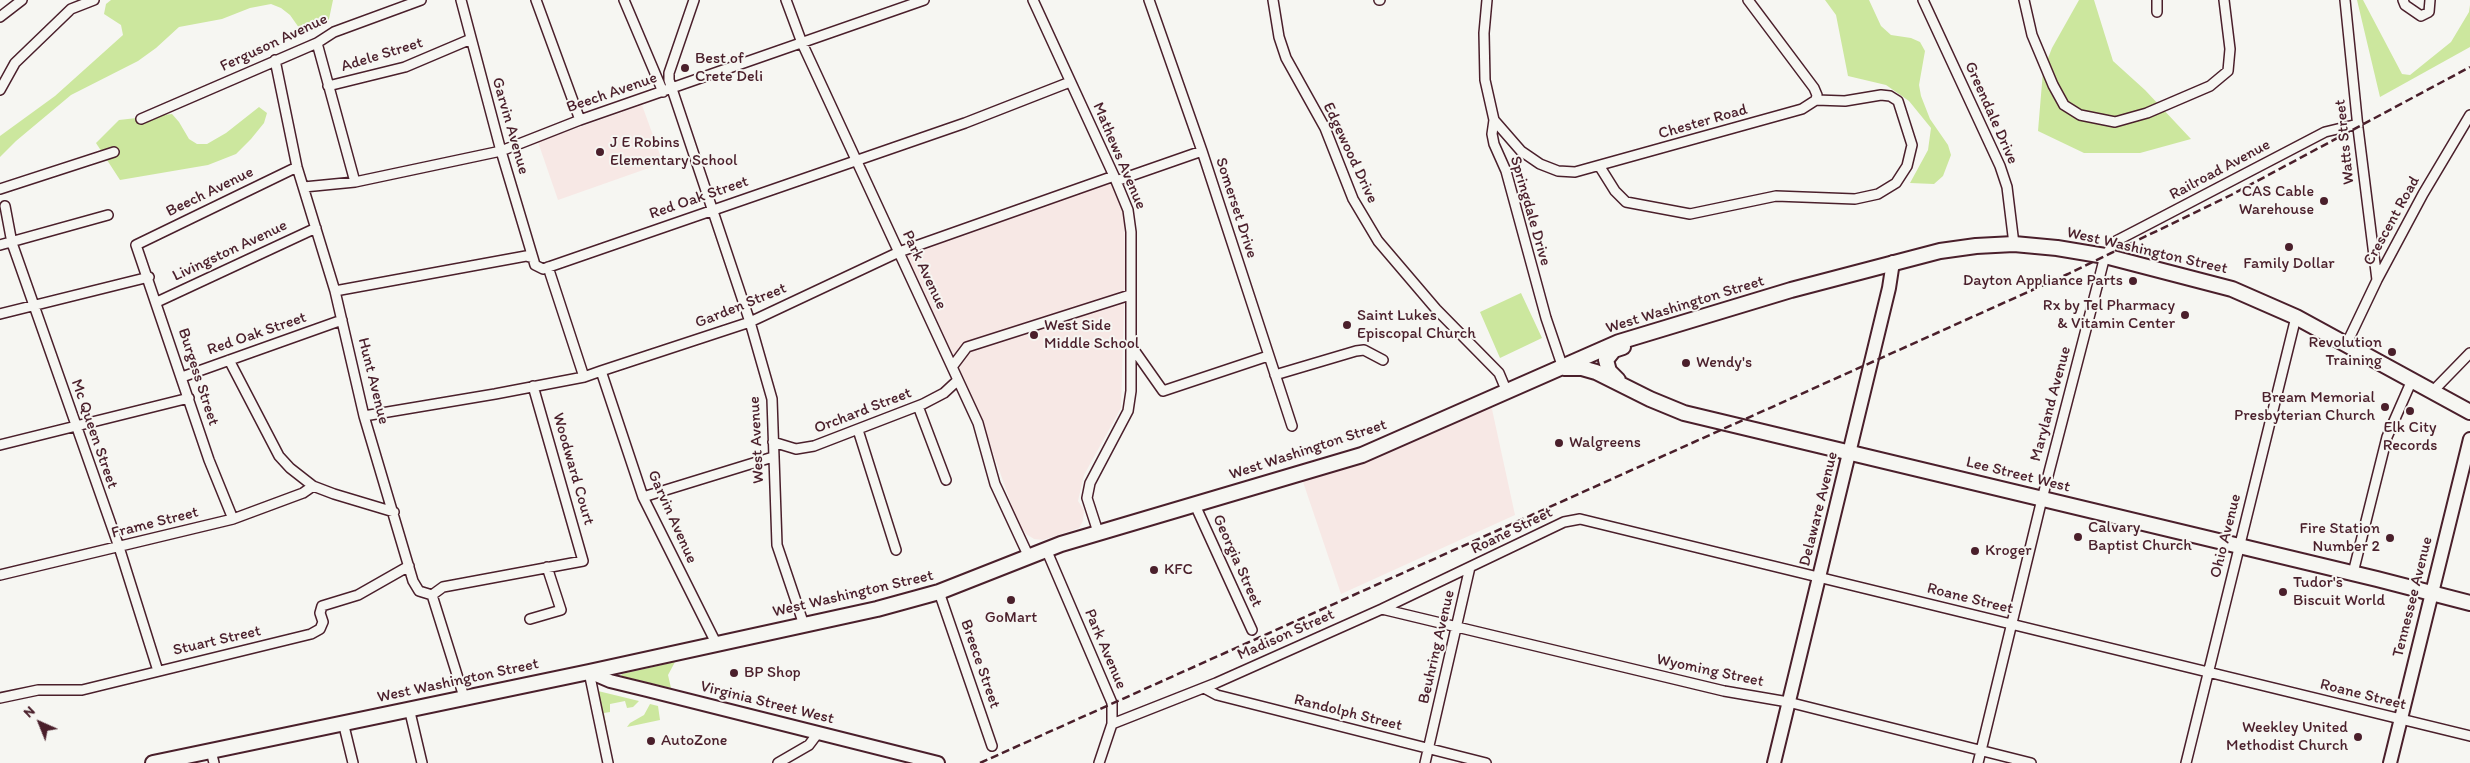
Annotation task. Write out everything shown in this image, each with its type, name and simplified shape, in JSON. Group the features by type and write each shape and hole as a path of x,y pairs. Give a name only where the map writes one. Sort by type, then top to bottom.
{"main road":[{"name":"West Washington Street","path":"153,763 212,757 343,722 588,672 804,625 877,609 939,592 1046,549 1098,532 1362,455 1619,342 1790,290 1940,250 2014,244 2057,248 2105,256 2232,289 2296,317 2470,412"},
{"name":"Delaware Avenue","path":"1774,763 1889,288 1893,262"},
{"path":"1622,384 1606,366 1609,355 1614,350 1655,332"},
{"name":"Lee Street West","path":"1563,368 1582,368 1596,372 1650,399 1684,413 2352,573 2470,604"},
{"name":"Tennessee Avenue","path":"2390,763 2470,439"},
{"name":"Virginia Street West","path":"588,672 610,681 938,763"}],"street":[{"path":"0,16 22,0"},
{"path":"0,90 15,63 69,4 94,0"},
{"name":"Ferguson Avenue","path":"141,119 275,60 317,44 334,32 421,0"},
{"name":"Garvin Avenue","path":"461,0 501,150 533,258"},
{"path":"536,0 580,120"},
{"path":"624,0 663,92"},
{"name":"West Avenue","path":"694,0 669,74 750,322 772,399 772,457 777,546 804,625"},
{"name":"Park Avenue","path":"786,0 802,43 978,423 995,484 1028,556"},
{"name":"Beech Avenue","path":"304,188 355,182 501,150 580,120 924,0"},
{"name":"Mathews Avenue","path":"1033,0 1115,178 1128,210 1132,232 1130,295 1131,391 1128,411 1095,470 1086,498 1098,532"},
{"name":"Somerset Drive","path":"1149,0 1202,151 1292,426"},
{"name":"Edgewood Drive","path":"1273,0 1278,37 1286,58 1325,128 1352,199 1378,242 1436,309 1499,373 1507,392"},
{"name":"Springdale Drive","path":"1487,0 1484,32 1486,80 1494,120 1492,134 1494,144 1506,170 1546,318 1563,368"},
{"path":"1600,167 1615,191 1626,202 1647,207 1664,207 1690,214 1776,196 1854,199 1878,194 1896,183 1907,166 1912,145 1898,101 1890,96 1881,95 1845,102 1816,100 1817,95 1814,88 1748,0"},
{"name":"Greendale Drive","path":"1923,0 2000,166 2007,187 2014,244"},
{"path":"2024,0 2032,35 2053,86 2064,105 2080,115 2115,122 2148,113 2210,86 2228,71 2230,49 2224,0"},
{"path":"2157,0 2157,12"},
{"name":"Watts Street","path":"2345,0 2377,280"},
{"path":"2403,0 2405,5 2422,16 2429,12 2430,0"},
{"name":"Adele Street","path":"328,86 405,67 471,39"},
{"path":"317,44 355,182"},
{"name":"Hunt Avenue","path":"275,60 297,167 335,291 364,416 413,581 419,591 432,595"},
{"name":"Red Oak Street","path":"548,268 713,209 965,123 1070,82"},
{"name":"Chester Road","path":"1494,120 1521,151 1540,164 1558,171 1575,172 1600,167 1802,109 1816,100"},
{"name":"Crescent Road","path":"2346,345 2377,280 2470,115"},
{"name":"Railroad Avenue","path":"2105,256 2116,241 2324,132 2358,124"},
{"name":"Garden Street","path":"364,416 584,377 750,322 899,252 1115,178 1202,151"},
{"path":"0,189 114,152"},
{"name":"Beech Avenue","path":"136,245 297,167"},
{"name":"Mc Queen Street","path":"5,206 12,243 119,547 158,671"},
{"path":"0,245 108,215"},
{"name":"Livingston Avenue","path":"156,302 316,228"},
{"name":"Burgess Street","path":"136,245 149,277 209,460 233,519"},
{"path":"335,291 526,256 533,258 538,268 548,268 584,377"},
{"name":"Maryland Avenue","path":"1978,763 2013,625 2042,499 2105,256"},
{"path":"0,314 149,277"},
{"path":"952,367 967,347 1130,295"},
{"name":"Ohio Avenue","path":"2186,763 2296,317"},
{"name":"Red Oak Street","path":"182,377 342,320"},
{"path":"1132,346 1163,391 1268,356"},
{"path":"1275,375 1356,351 1364,350 1383,360"},
{"path":"2433,391 2470,353"},
{"path":"229,360 279,456 290,468 313,486 394,512"},
{"name":"Garvin Avenue","path":"601,371 643,497 716,643"},
{"name":"Orchard Street","path":"772,442 790,448 807,448 918,406 944,393 958,380"},
{"path":"2352,573 2388,437 2412,380"},
{"name":"Woodward Court","path":"533,386 583,561 547,567"},
{"path":"0,445 189,398"},
{"path":"918,406 946,480"},
{"path":"858,430 896,550"},
{"path":"643,497 772,457"},
{"name":"Frame Street","path":"0,575 233,519 303,493 313,486"},
{"name":"Georgia Street","path":"1195,504 1252,630"},
{"name":"Roane Street","path":"1470,567 1564,522 1580,519 2470,736"},
{"name":"Park Avenue","path":"1046,549 1112,703 1112,724 1099,763"},
{"name":"Stuart Street","path":"0,698 38,690 82,690 311,634 320,629 323,622 320,613 322,606 358,595 409,566"},
{"path":"464,697 432,595 443,587 547,567 560,610 530,619"},
{"name":"Madison Street","path":"1112,724 1204,688 1382,609 1470,567"},
{"name":"Beuhring Avenue","path":"1425,763 1458,626 1470,567"},
{"name":"Breece Street","path":"939,592 992,746"},
{"name":"Wyoming Street","path":"1382,609 1724,691 1788,702 2031,763"},
{"path":"588,672 608,763"},
{"name":"Randolph Street","path":"1204,688 1217,695 1486,763"},
{"path":"409,708 422,763"},
{"path":"343,722 353,763"},
{"path":"778,763 803,749 814,740 818,733"}],"shaded area":[{"name":"J E Robins Elementary School","path":"642,105 663,163 558,200 538,142"},
{"name":"West Side Middle School","path":"1112,182 1124,216 1125,274 1121,408 1084,475 1078,501 1084,510 1083,521 1079,528 1043,540 1034,539 1026,534 1018,523 975,402 907,255"},
{"path":"1490,400 1515,515 1341,594 1300,473"}],"green space":[{"path":"111,0 333,0 329,19 322,27 312,31 302,32 290,15 281,8 271,4 250,8 222,19 179,27 138,61 71,95 16,141 0,157 0,136 55,96 123,35 121,25 104,14 106,4"},
{"path":"1825,0 1869,0 1881,26 1891,35 1911,38 1920,42 1925,51 1919,85 1921,96 1930,119 1948,145 1951,155 1943,176 1934,184 1910,183 1928,150 1931,128 1909,101 1886,85 1848,76 1836,15"},
{"path":"2079,0 2094,0 2113,61 2145,90 2191,139 2140,153 2084,153 2038,131 2043,71 2052,48"},
{"path":"2357,0 2363,0 2402,74 2410,75 2451,42 2469,12 2470,5 2470,47 2380,97"},
{"path":"259,107 267,113 264,123 251,139 236,154 208,165 120,180 96,143 119,120 172,114 189,139 197,144 207,144 226,133"},
{"path":"1521,293 1542,338 1500,358 1480,312"},
{"path":"675,662 668,675 671,688 621,676 622,674"},
{"path":"598,691 639,701 633,707 627,708 625,701 610,704 610,712 604,713 613,763"},
{"path":"650,704 658,706 660,720 627,727 630,723 644,715"}],"railway":[{"path":"980,763 2068,274 2231,195 2470,67"}],"place":[{"name":"Best of Crete Deli","path":"685,68"},
{"name":"J E Robins Elementary School","path":"600,152"},
{"name":"CAS Cable Warehouse","path":"2324,201"},
{"name":"Family Dollar","path":"2289,247"},
{"name":"Dayton Appliance Parts","path":"2133,281"},
{"name":"Rx by Tel Pharmacy & Vitamin Center","path":"2185,315"},
{"name":"Saint Lukes Episcopal Church","path":"1347,325"},
{"name":"West Side Middle School","path":"1034,335"},
{"name":"Revolution Training","path":"2392,352"},
{"name":"Wendy's","path":"1686,363"},
{"name":"Bream Memorial Presbyterian Church","path":"2385,407"},
{"name":"Elk City Records","path":"2410,411"},
{"name":"Walgreens","path":"1559,443"},
{"name":"Calvary Baptist Church","path":"2078,537"},
{"name":"Fire Station Number 2","path":"2390,538"},
{"name":"Kroger","path":"1975,551"},
{"name":"KFC","path":"1154,570"},
{"name":"Tudor's Biscuit World","path":"2283,592"},
{"name":"GoMart","path":"1011,600"},
{"name":"BP Shop","path":"734,673"},
{"name":"Weekley United Methodist Church","path":"2358,737"},
{"name":"AutoZone","path":"651,741"}]}
